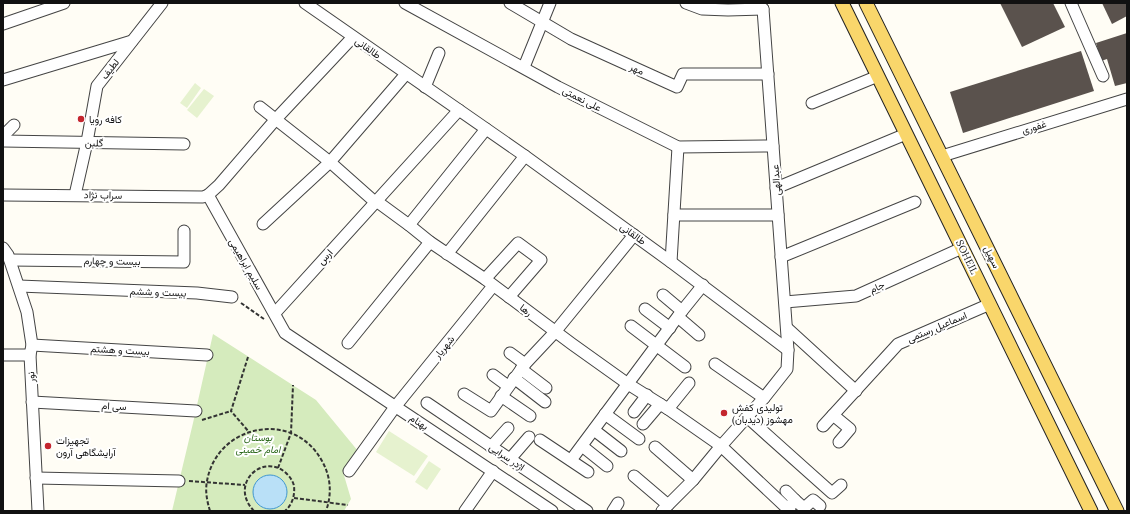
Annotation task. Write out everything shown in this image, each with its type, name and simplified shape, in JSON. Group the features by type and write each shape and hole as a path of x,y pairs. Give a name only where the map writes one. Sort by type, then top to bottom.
{"main road":[{"name":"SOHEIL","path":"842,3 1091,511"},
{"name":"سهیل","path":"866,3 1117,511"}],"street":[{"path":"3,24 64,3"},
{"name":"لطیف","path":"75,195 87,142 97,86 162,3"},
{"name":"علی نعمتی","path":"405,3 558,87 678,147 773,146"},
{"name":"مهر","path":"510,3 571,39 678,87 683,74 768,74"},
{"path":"524,67 550,3"},
{"path":"686,3 702,9 765,6"},
{"path":"1071,3 1103,76"},
{"name":"طالقانی","path":"307,4 525,156 672,262 788,350"},
{"name":"عبدالهی","path":"765,6 768,74 788,350"},
{"path":"205,196 219,185 276,120 353,37"},
{"path":"3,80 132,42"},
{"path":"425,87 439,53"},
{"path":"263,224 330,162 406,74"},
{"path":"812,103 878,76"},
{"name":"غفوری","path":"942,156 1127,99"},
{"name":"رها","path":"260,107 330,162 375,202 379,203 430,242 509,297 628,384 647,395 721,446 789,510"},
{"name":"ارس","path":"275,313 459,110"},
{"path":"3,136 14,125"},
{"path":"409,225 486,129"},
{"path":"776,188 906,134"},
{"name":"گلبن","path":"3,141 184,144"},
{"path":"672,262 678,147"},
{"path":"447,254 525,156"},
{"name":"سراب نژاد","path":"3,195 205,196"},
{"name":"سلیم ابراهیمی","path":"205,196 275,313 285,333"},
{"path":"781,257 914,202"},
{"path":"674,215 778,214"},
{"name":"بیست و چهارم","path":"10,260 184,262 184,231"},
{"path":"464,394 491,411 523,366 555,332 634,235"},
{"path":"348,343 430,242"},
{"name":"شهریار","path":"349,471 518,243 541,260 509,297"},
{"name":"نور","path":"3,248 10,260 27,312 31,350 32,402 38,511"},
{"name":"جام","path":"785,302 856,296 962,248"},
{"path":"571,460 703,285"},
{"name":"بیست و ششم","path":"19,286 232,296"},
{"path":"663,295 699,335"},
{"name":"اسماعیل رستمی","path":"824,426 898,344 990,304"},
{"path":"645,309 670,328"},
{"path":"632,326 685,367"},
{"path":"787,328 856,391"},
{"name":"بهنام","path":"285,333 493,471 537,507 552,511"},
{"name":"بیست و هشتم","path":"3,355 31,350 207,355"},
{"path":"634,476 665,508 693,480 787,369 788,350"},
{"path":"510,353 546,388"},
{"path":"715,364 764,398"},
{"path":"492,375 511,382 545,402"},
{"path":"643,424 690,383"},
{"path":"634,412 647,395"},
{"path":"501,396 530,416"},
{"name":"سی ام","path":"32,402 198,416"},
{"name":"اژدر سرایی","path":"427,403 587,511"},
{"path":"605,414 639,439"},
{"path":"833,416 850,429 839,442"},
{"path":"747,417 832,494 841,485"},
{"path":"491,447 508,428"},
{"path":"594,430 621,451"},
{"path":"510,459 534,439 571,460 588,472"},
{"path":"582,446 607,466"},
{"path":"655,447 693,480"},
{"path":"465,511 493,471"},
{"path":"36,478 179,481"},
{"path":"786,491 804,508 813,500 820,506"},
{"path":"789,510 795,500"}],"path":[{"path":"232,296 266,320"},
{"path":"231,411 248,357"},
{"path":"278,468 291,433 293,385"},
{"path":"198,416 231,411"},
{"path":"231,411 249,432"},
{"path":"210,511 206,498 206,482 211,465 220,451 233,439 249,432 263,429 277,429 291,433 306,441 318,454 326,469 330,485 329,502 326,511"},
{"path":"254,511 246,500 244,492 245,485 249,477 254,472 261,468 270,467 278,468 284,472 290,477 293,483 294,498 291,505 285,511"},
{"path":"179,481 245,485"},
{"path":"294,498 348,505"}],"green space":[{"path":"195,83 201,88 187,108 180,103"},
{"path":"204,89 214,96 197,118 187,110"},
{"name":"بوستان امام خمینی","path":"213,334 316,400 358,451 343,472 351,499 344,511 172,511"},
{"path":"389,431 428,456 414,476 376,452"},
{"path":"429,461 441,469 427,490 415,482"}],"water":[{"path":"270,475 282,480 287,492 282,504 270,509 258,504 253,492 258,480"}],"building":[{"path":"1000,3 1053,3 1065,27 1022,47"},
{"path":"1102,3 1127,3 1127,16 1112,24"},
{"path":"1127,33 1127,83 1115,86 1107,59 1101,61 1096,43"},
{"path":"1081,51 1094,91 963,133 950,92"}],"place":[{"name":"کافه رویا","path":"81,119"},
{"name":"تولیدی کفش مهشوز (دیدبان)","path":"724,413"},
{"name":"تجهیزات آرایشگاهی آرون","path":"48,446"}]}
